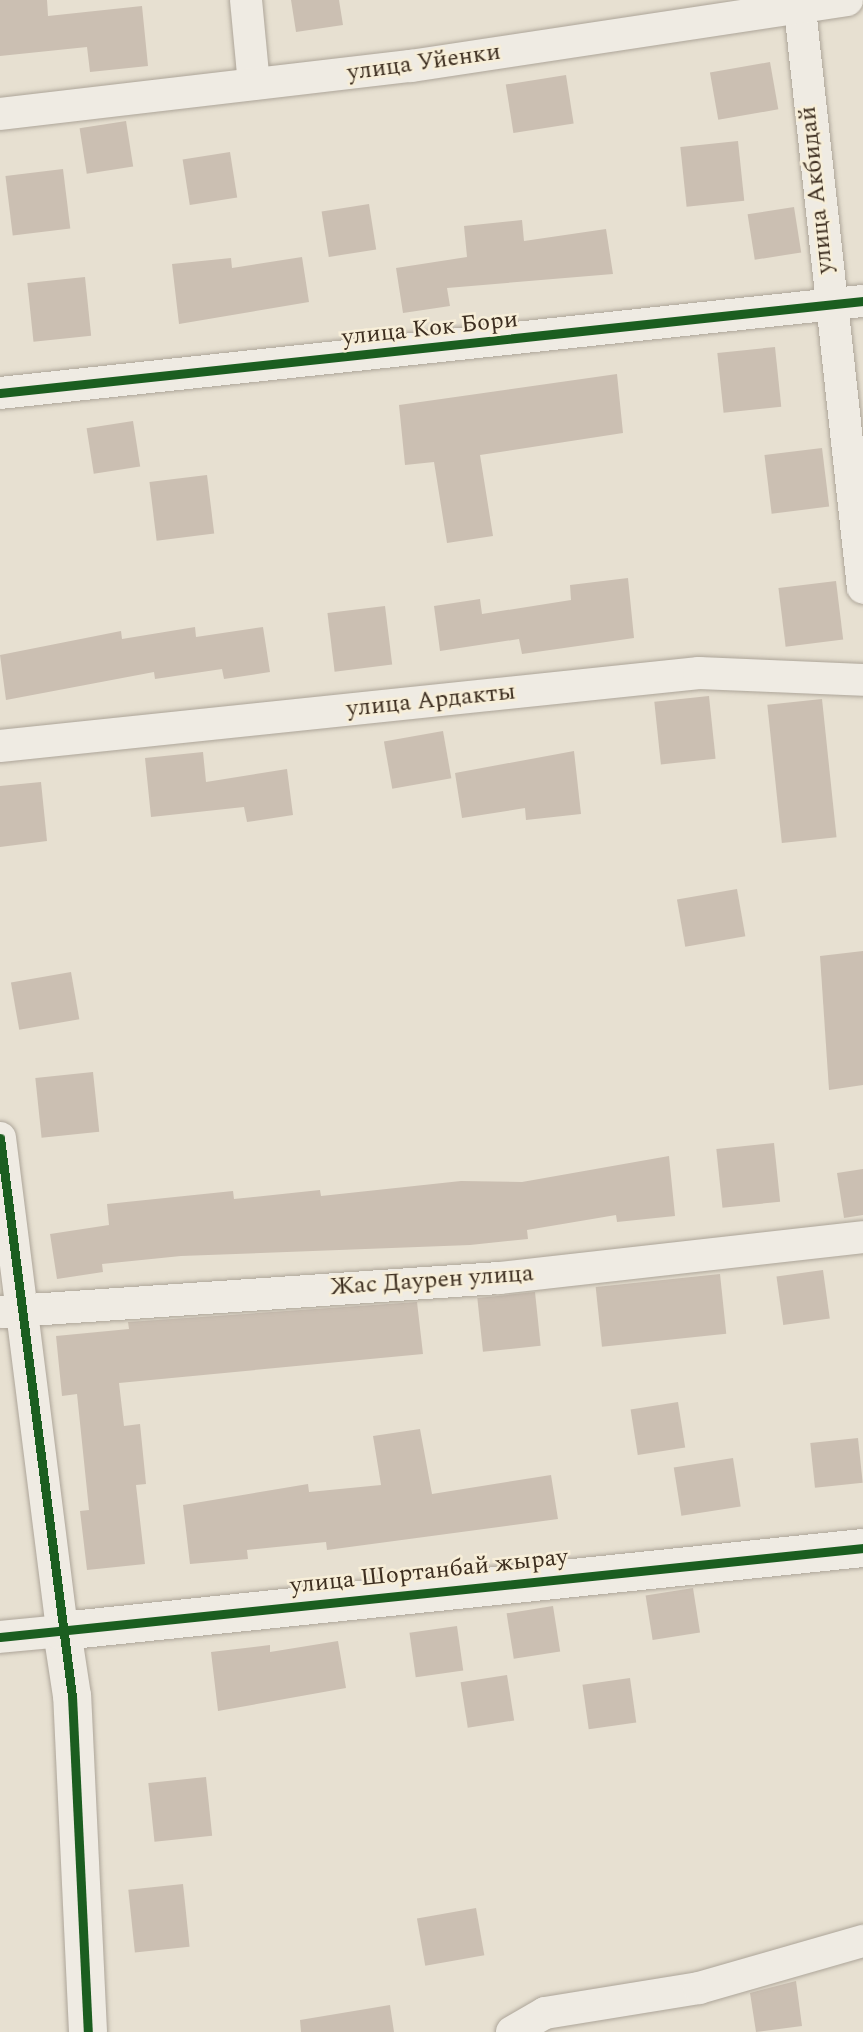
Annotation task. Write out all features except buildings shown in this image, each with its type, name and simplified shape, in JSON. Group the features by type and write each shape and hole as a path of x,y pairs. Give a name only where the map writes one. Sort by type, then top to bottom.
{"street":[{"path":"246,0 254,84"},
{"name":"улица Уйенки","path":"0,114 254,84 799,3 847,0"},
{"name":"улица Акбидай","path":"799,3 829,306 863,588"},
{"name":"улица Кок Бори","path":"0,393 863,301"},
{"name":"улица Ардакты","path":"0,746 699,673 863,680"},
{"path":"0,1138 10,1310 72,1696 88,2032"},
{"name":"Жас Даурен улица","path":"10,1310 499,1278 863,1237"},
{"name":"улица Шортанбай жырау","path":"0,1637 863,1548"},
{"path":"512,2032 545,2013 699,1989 863,1941"}],"cycle path":[{"path":"0,393 863,301"},
{"path":"0,1138 72,1696 88,2032"},
{"path":"0,1637 863,1548"}]}
